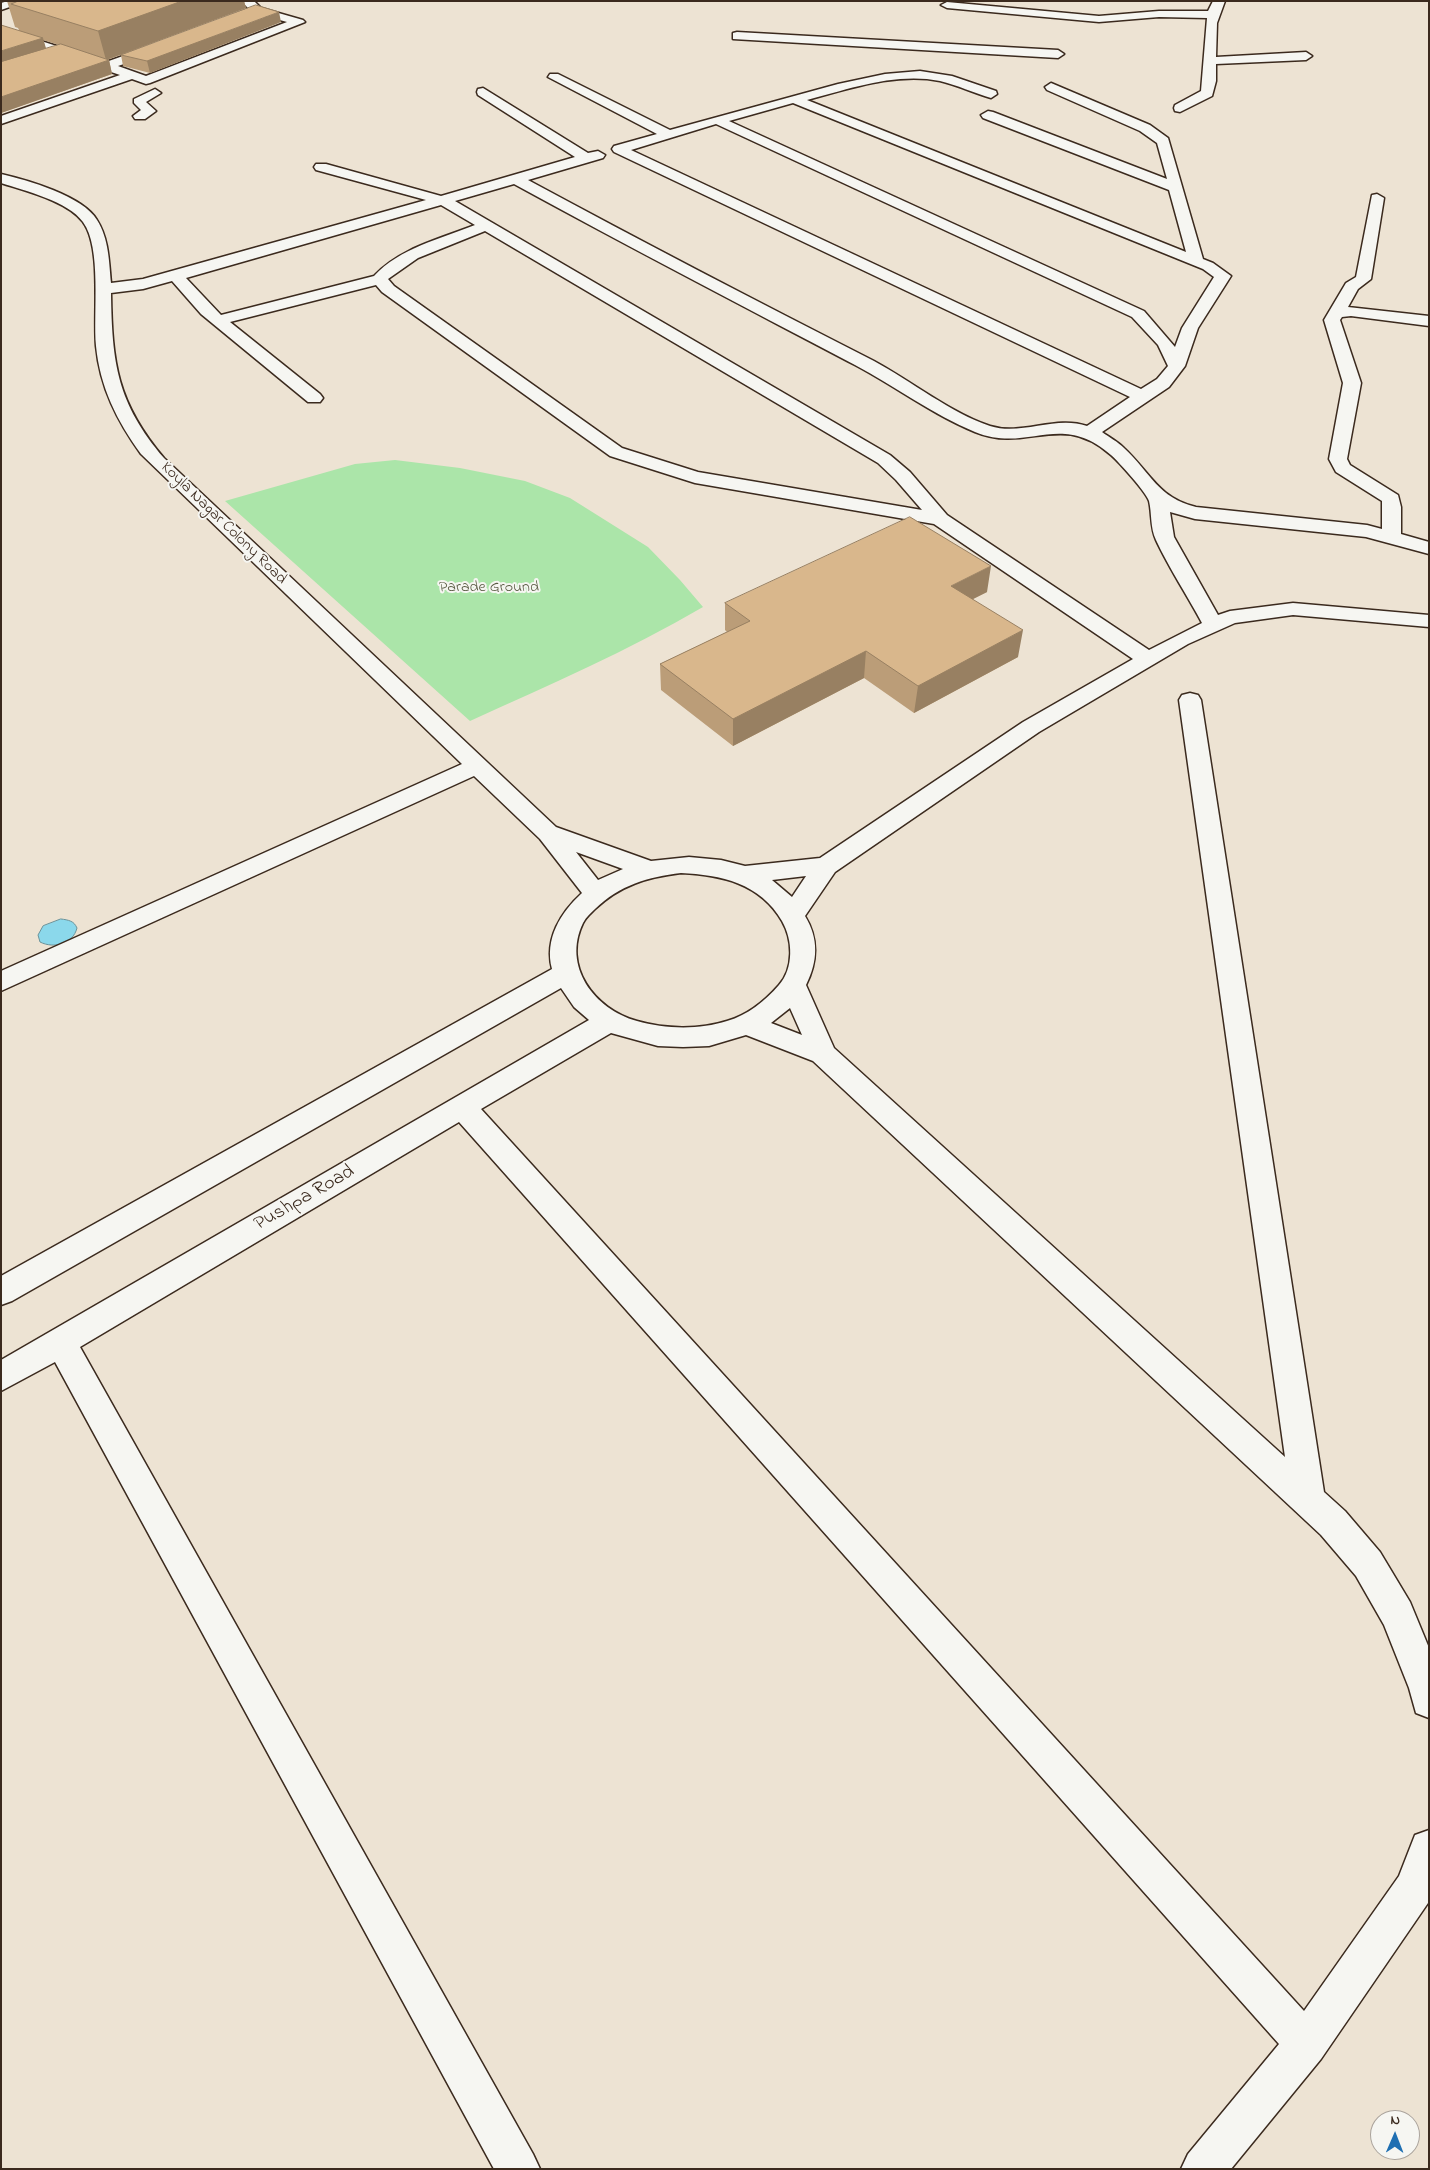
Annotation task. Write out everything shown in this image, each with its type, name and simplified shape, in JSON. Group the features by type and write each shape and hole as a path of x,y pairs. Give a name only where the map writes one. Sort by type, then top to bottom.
{"street":[{"path":"1,7 21,1"},
{"path":"1,31 146,80 299,22 256,10 247,1"},
{"path":"1180,108 1207,93 1212,61 1210,30 1212,14 1219,1"},
{"path":"947,6 1099,19 1159,14 1212,14"},
{"path":"213,27 256,10"},
{"path":"947,31 947,49"},
{"path":"737,36 947,49 961,59 1058,54"},
{"path":"9,49 33,42"},
{"path":"75,70 102,64 172,42"},
{"path":"47,58 66,52"},
{"path":"1212,61 1306,56"},
{"path":"947,79 961,59"},
{"path":"1,120 132,75"},
{"path":"103,289 143,284 176,276 444,202 717,120 794,99 902,75 932,76 947,79 991,94"},
{"path":"554,77 668,134"},
{"path":"117,80 154,93 140,99 140,103 148,111 140,116"},
{"path":"1051,87 1156,134 1163,142 1196,261"},
{"path":"483,92 586,158"},
{"path":"794,99 1196,261 1223,276 1190,328 1177,366 1163,383 1089,432"},
{"path":"988,115 1176,188"},
{"path":"717,120 1138,314 1190,328"},
{"path":"619,149 1142,396"},
{"path":"321,167 444,202 884,459 903,476 940,520 1148,659"},
{"name":"Koyla Nagar Colony Road","path":"1,178 39,191 80,211 90,221 97,234 103,289 105,358 116,401 134,435 165,469 548,833 595,893"},
{"path":"516,179 644,249 893,378 961,420 985,430 1004,434 1020,434 1061,427 1089,432 1118,452 1158,498 1176,508 1195,513 1262,521 1327,525 1367,531 1429,548"},
{"path":"1377,198 1362,279 1352,286 1332,320 1352,383 1338,459 1342,468 1390,499 1392,507 1391,537"},
{"path":"219,320 379,279 386,269 404,258 486,226"},
{"path":"176,276 195,300 314,398"},
{"path":"379,279 388,289 616,452 695,477 940,520"},
{"path":"1332,320 1337,314 1351,311 1429,321"},
{"path":"1138,314 1164,343 1177,366"},
{"path":"1158,498 1164,536 1214,625"},
{"path":"793,914 826,866 1032,727 1148,659 1230,617 1293,609 1369,614 1429,621"},
{"path":"1190,700 1308,1500"},
{"path":"1,982 477,766"},
{"path":"548,833 648,868"},
{"path":"680,865 712,867 743,875 775,894 793,914 803,937 803,962 794,986 774,1008 747,1024 713,1035 677,1038 641,1033 609,1021 582,1000 566,973 563,944 573,916 595,893 620,878 648,868 680,865"},
{"path":"743,875 826,866"},
{"path":"1,1292 566,973"},
{"path":"794,986 823,1054"},
{"name":"Pushpa Road","path":"1,1378 609,1021"},
{"path":"747,1024 823,1054 1333,1523 1368,1564 1397,1614 1429,1700"},
{"path":"462,1107 1306,2044"},
{"path":"61,1342 518,2169"},
{"path":"1202,2169 1306,2044 1414,1889 1429,1849"}],"green space":[{"name":"Parade Ground","path":"395,460 460,468 525,481 570,498 648,547 703,607 617,653 470,721 225,501 355,464"}],"water":[{"path":"61,919 71,921 76,926 77,928 72,938 57,945 40,942 38,935 43,926"}],"building":[{"path":"13,1 182,1 98,31 11,4 16,2"},
{"path":"256,5 279,12 147,61 121,55"},
{"path":"1,25 43,38 1,51"},
{"path":"61,44 109,60 1,97 1,62"},
{"path":"910,517 991,566 951,586 1023,630 918,686 866,651 733,719 660,664 750,621 725,603"}]}
